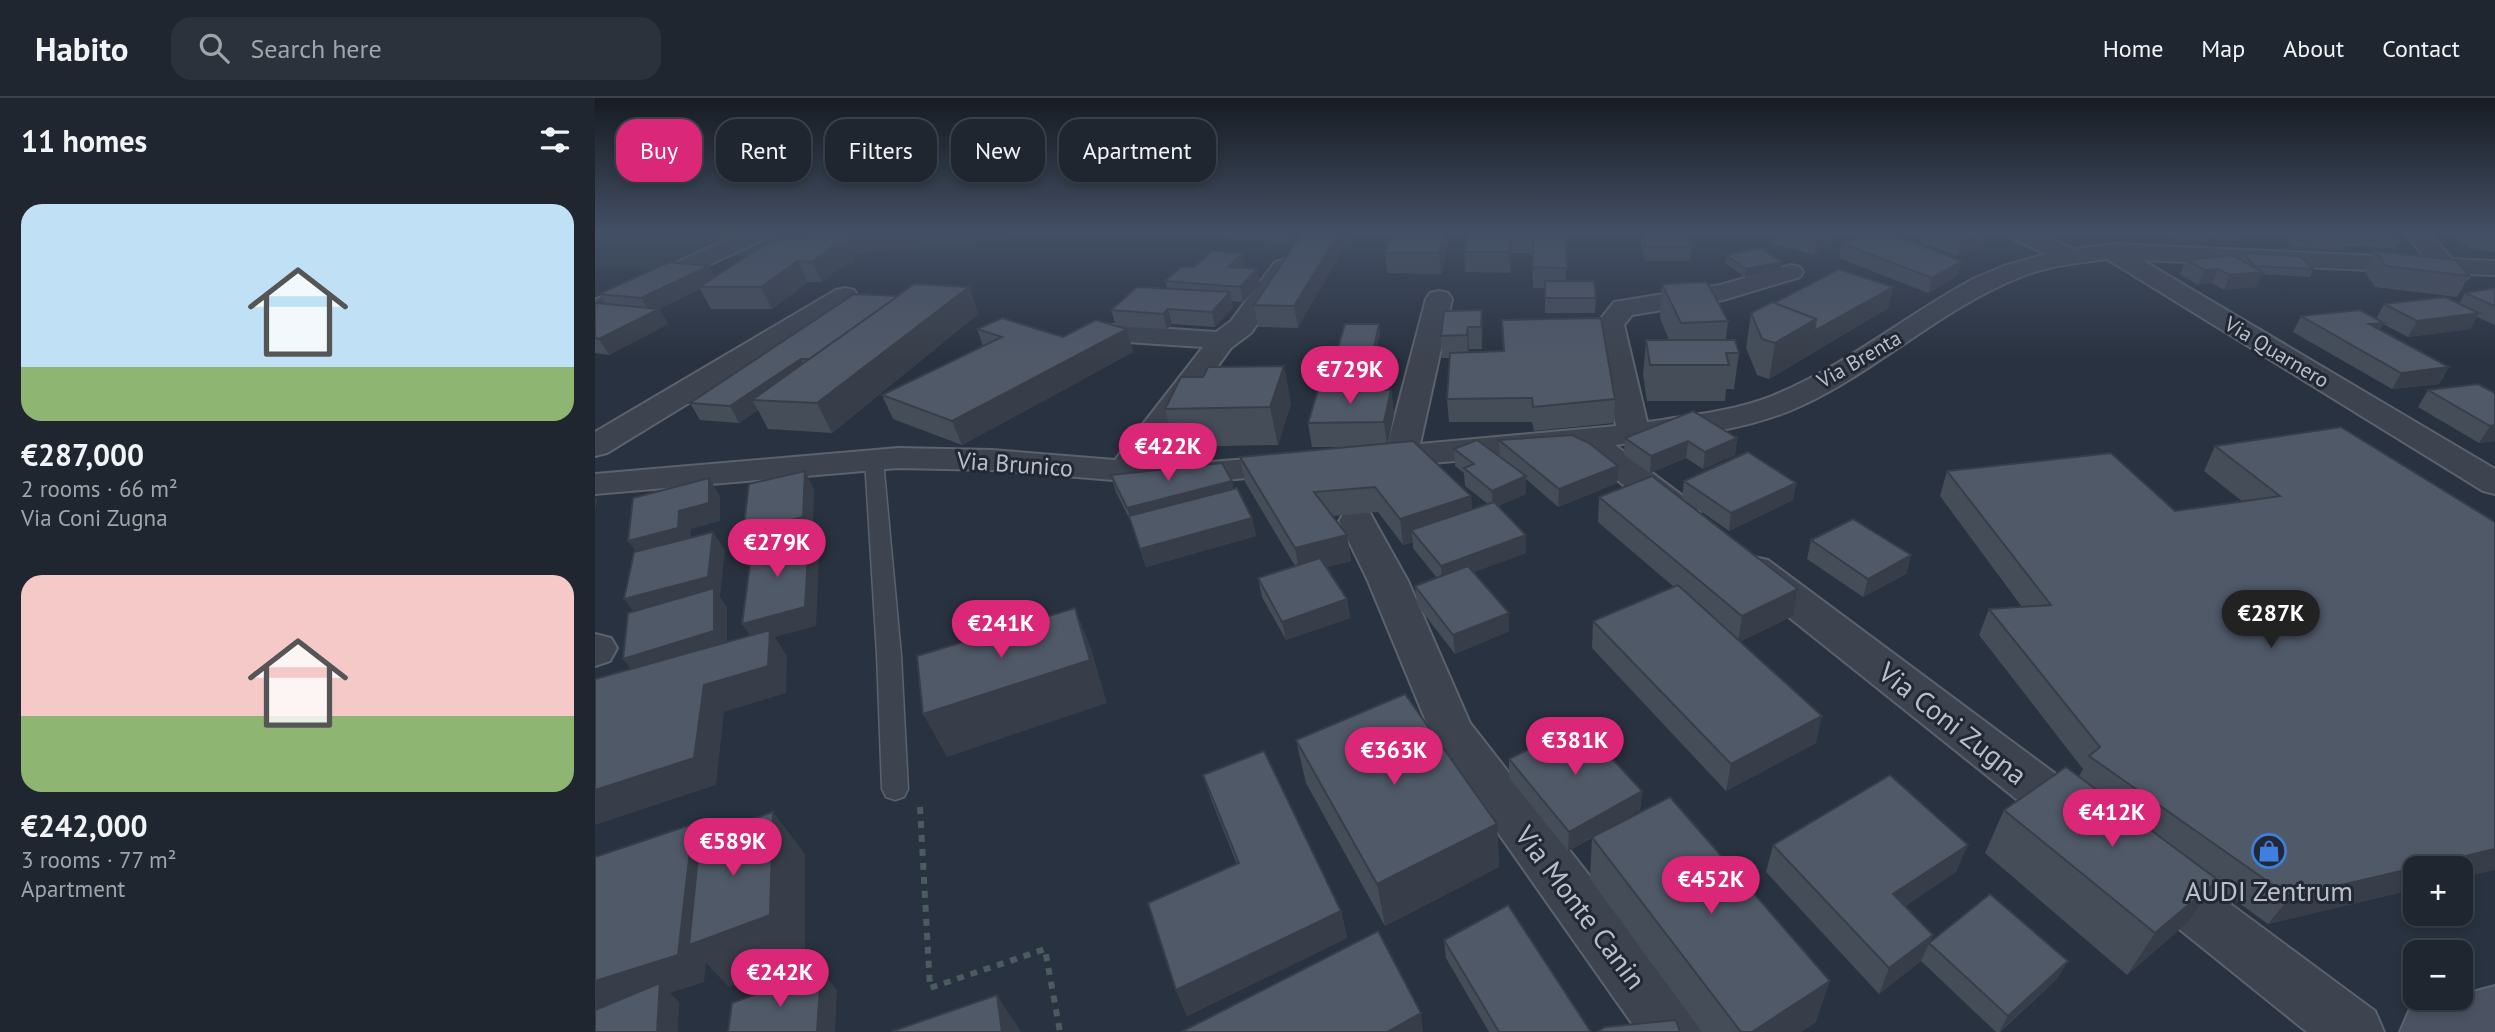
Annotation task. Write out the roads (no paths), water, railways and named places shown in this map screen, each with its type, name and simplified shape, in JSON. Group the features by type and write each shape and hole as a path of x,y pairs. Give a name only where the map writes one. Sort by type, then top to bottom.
{"main road":[{"path":"2430,1032 2495,1015"}],"street":[{"path":"595,310 670,275"},
{"path":"1123,472 1221,342 1241,327 1279,275"},
{"path":"1634,434 1610,325 1623,308 1723,292 1782,275"},
{"name":"Via Brenta","path":"1634,434 1738,415 1792,399 1968,292 2004,275"},
{"name":"Via Quarnero","path":"2150,275 2495,484"},
{"path":"2463,275 2495,290"},
{"path":"595,446 845,296"},
{"path":"1401,456 1439,299"},
{"path":"1096,332 1210,339 1221,342"},
{"name":"Via Brunico","path":"595,484 874,460 992,460 1174,475 1634,434"},
{"name":"Via Coni Zugna","path":"1586,439 2354,1032"},
{"name":"Via Monte Canin","path":"1357,521 1388,581 1451,731 1674,1032"}],"lane":[{"path":"874,460 889,655 895,789"}],"place":[{"name":"AUDI Zentrum","path":"2269,851"}]}
